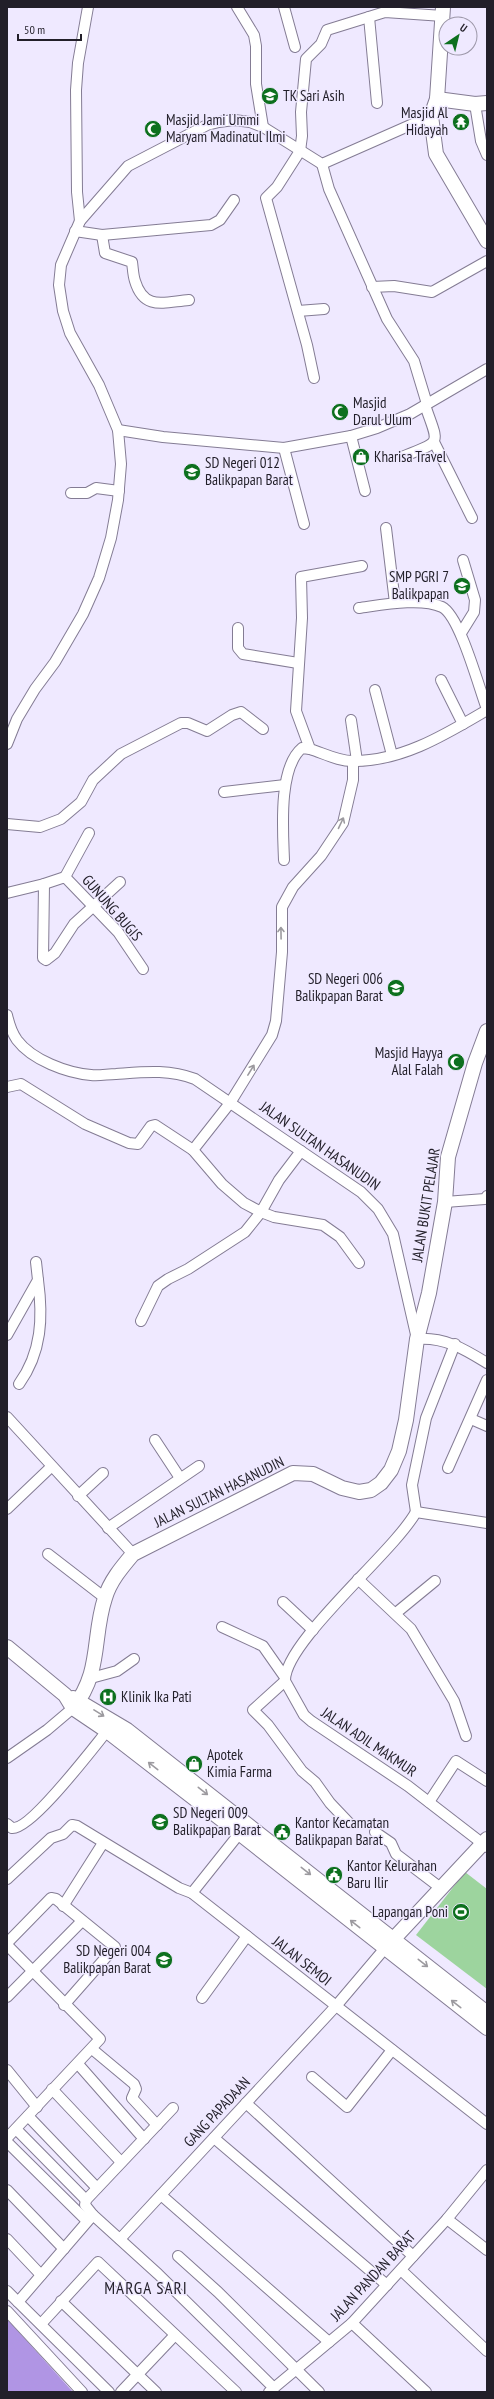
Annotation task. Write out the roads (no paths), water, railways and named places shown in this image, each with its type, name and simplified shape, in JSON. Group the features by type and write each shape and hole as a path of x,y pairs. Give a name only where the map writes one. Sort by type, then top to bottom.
{"main road":[{"path":"443,12 437,99 431,116 436,154 487,241"},
{"path":"437,99 481,104"},
{"name":"JALAN BUKIT PELAJAR","path":"417,1339 429,1293 445,1202 448,1157 475,1063 487,1031"},
{"name":"JALAN SULTAN HASANUDIN","path":"76,1704 91,1678 105,1598 118,1572 133,1554 294,1474 312,1474 342,1488 359,1492 371,1490 381,1483 391,1470 399,1451 406,1420 417,1339"},
{"path":"7,1647 107,1731 243,1829 389,1943 487,2013"},
{"path":"76,1704 127,1730 243,1829"},
{"path":"389,1943 486,1843"},
{"path":"389,1943 487,2028"}],"street":[{"path":"80,221 77,192 76,90 78,63 88,7"},
{"path":"237,7 254,35 256,46 256,84 263,127"},
{"path":"284,7 295,47"},
{"path":"314,378 298,311 266,198 277,187 300,151 302,136 301,112 307,58 321,44 327,30 369,17 395,11 443,12"},
{"path":"369,17 377,103"},
{"path":"481,104 481,141 487,155"},
{"path":"322,164 431,116"},
{"path":"7,744 17,719 56,662 83,614 99,578 111,538 119,490 120,464 118,430 99,385 70,333 63,311 59,285 61,265 80,221 128,166 207,125 234,120 250,122 263,127 322,164 329,189 387,320 414,361 435,436 434,442 431,446 404,456"},
{"path":"75,231 102,235 211,225 220,220 234,200"},
{"path":"102,235 105,253 132,262 137,289 147,301 155,303 189,300"},
{"path":"372,287 394,286 432,292 487,261"},
{"path":"298,311 324,308"},
{"path":"118,430 164,437 284,448 351,436 410,414 487,369"},
{"path":"351,436 365,491"},
{"path":"434,442 472,518"},
{"path":"284,448 304,524"},
{"path":"72,493 87,493 96,488 119,490"},
{"path":"386,528 394,603"},
{"path":"461,633 475,607 475,600 463,560"},
{"path":"310,749 296,710 302,618 301,577 362,566"},
{"path":"284,860 282,820 286,785 296,753 302,748 355,761 392,755 418,748 487,710 461,633 449,611 440,606 425,603 394,603 359,608"},
{"path":"238,628 238,648 243,654 298,663"},
{"path":"441,680 463,724"},
{"path":"375,690 392,755"},
{"path":"7,824 44,827 61,819 81,802 93,780 121,754 181,723 188,723 207,731 232,714 242,712 263,729"},
{"path":"193,1150 230,1103 272,1035 282,952 282,907 293,887 321,856 343,823 353,780 355,761 351,720"},
{"path":"224,792 286,785"},
{"path":"65,877 89,832"},
{"name":"GUNUNG BUGIS","path":"7,893 65,877 94,905 118,932 144,969"},
{"path":"44,884 44,960 48,960 55,953 74,924 120,882"},
{"name":"JALAN SULTAN HASANUDIN","path":"7,1015 18,1041 28,1050 68,1071 92,1075 157,1071 176,1072 195,1079 361,1192 378,1209 387,1221 393,1234 417,1339"},
{"path":"7,1087 21,1084 85,1124 129,1143 138,1144 151,1126 156,1125 193,1150 194,1154 232,1193 261,1212 323,1225 340,1237 360,1263"},
{"path":"141,1321 158,1286 238,1238 261,1212 279,1180 301,1151"},
{"path":"445,1202 472,1202 485,1199 487,1196"},
{"path":"19,1384 34,1359 40,1330 41,1306 36,1262"},
{"path":"7,1335 38,1280"},
{"path":"417,1339 433,1338 455,1344 487,1363"},
{"path":"349,1822 330,1803 315,1782 302,1771 268,1725 253,1710 284,1678 313,1630 358,1579 405,1531 416,1512 412,1485 426,1418 455,1344"},
{"path":"448,1468 471,1419 484,1398 487,1380"},
{"path":"7,1417 51,1467 133,1554"},
{"path":"471,1419 487,1426"},
{"path":"155,1440 180,1478"},
{"path":"108,1528 199,1466"},
{"path":"7,1509 51,1467"},
{"path":"78,1496 103,1473"},
{"path":"416,1512 487,1523"},
{"path":"48,1554 105,1598"},
{"path":"358,1579 396,1613 411,1629 438,1670 462,1719 466,1736"},
{"path":"396,1613 435,1580"},
{"path":"284,1602 313,1630"},
{"name":"JALAN ADIL MAKMUR","path":"222,1627 263,1646 284,1678 304,1715 311,1721 486,1843"},
{"path":"91,1678 112,1674 134,1659"},
{"path":"7,1758 48,1730 76,1704"},
{"path":"7,1824 12,1828 18,1828 42,1808 107,1731"},
{"path":"429,1802 456,1758 487,1781"},
{"name":"JALAN SEMOI","path":"7,1880 51,1838 63,1834 72,1825 78,1826 103,1843 179,1888 192,1893 487,2124"},
{"path":"192,1893 243,1829"},
{"path":"375,1832 391,1843 396,1854 442,1889"},
{"path":"63,1906 103,1843"},
{"path":"7,2138 52,2089 92,2049 100,2038 64,2005 7,1944 51,1898 115,1947 64,2005"},
{"path":"7,1997 82,1921"},
{"path":"202,1998 247,1936"},
{"name":"GANG PAPADAAN","path":"120,2239 336,2006 389,1943"},
{"path":"92,2049 134,2084 136,2089 132,2098 157,2125"},
{"path":"312,2077 347,2107 392,2050"},
{"path":"78,2064 144,2139"},
{"path":"7,2070 37,2107"},
{"path":"52,2089 121,2162"},
{"path":"246,2103 413,2256"},
{"path":"90,2218 85,2205 86,2200 173,2108"},
{"path":"28,2116 97,2188"},
{"path":"16,2129 86,2200"},
{"path":"214,2138 387,2285"},
{"path":"7,2142 90,2218 120,2239 272,2390"},
{"name":"JALAN PANDAN BARAT","path":"272,2390 352,2322 447,2219 487,2170"},
{"path":"7,2190 64,2249"},
{"path":"161,2195 329,2342"},
{"path":"18,2302 90,2218"},
{"path":"447,2219 487,2250"},
{"path":"7,2239 41,2275"},
{"path":"178,2256 218,2292 320,2392"},
{"path":"41,2324 98,2262 236,2392"},
{"path":"401,2270 487,2351"},
{"path":"7,2290 109,2392"},
{"path":"61,2301 156,2392"},
{"path":"7,2311 82,2392"},
{"path":"352,2322 426,2392"},
{"path":"122,2392 175,2335"}],"place":[{"name":"TK Sari Asih","path":"270,96"},
{"name":"Masjid Al Hidayah","path":"461,122"},
{"name":"Masjid Jami Ummi Maryam Madinatul Ilmi","path":"153,129"},
{"name":"Masjid Darul Ulum","path":"340,412"},
{"name":"Kharisa Travel","path":"361,457"},
{"name":"SD Negeri 012 Balikpapan Barat","path":"192,472"},
{"name":"SMP PGRI 7 Balikpapan","path":"462,586"},
{"name":"SD Negeri 006 Balikpapan Barat","path":"396,988"},
{"name":"Masjid Hayya Alal Falah","path":"456,1062"},
{"name":"Klinik Ika Pati","path":"108,1697"},
{"name":"Apotek Kimia Farma","path":"194,1764"},
{"name":"SD Negeri 009 Balikpapan Barat","path":"160,1822"},
{"name":"Kantor Kecamatan Balikpapan Barat","path":"282,1832"},
{"name":"Kantor Kelurahan Baru Ilir","path":"334,1875"},
{"name":"Lapangan Poni","path":"461,1912"},
{"name":"SD Negeri 004 Balikpapan Barat","path":"164,1960"}],"district":[{"name":"MARGA SARI","path":"146,2288"}]}
